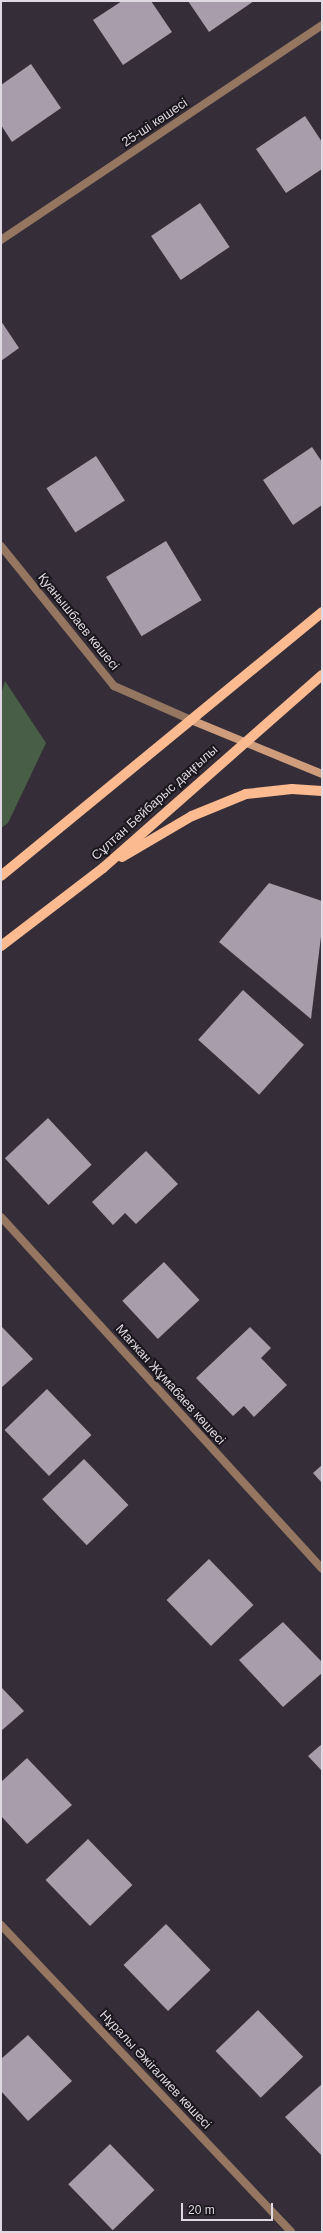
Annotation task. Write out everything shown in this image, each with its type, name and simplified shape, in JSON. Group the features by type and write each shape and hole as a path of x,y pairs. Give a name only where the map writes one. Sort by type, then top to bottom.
{"main road":[{"path":"1,876 322,612"},
{"name":"Сұлтан Бейбарыс даңғылы","path":"1,946 102,868 242,743 322,675"},
{"path":"102,868 192,816 246,794 292,789 322,791"}],"street":[{"name":"25-ші көшесі","path":"1,240 322,25"},
{"name":"Қуанышбаев көшесі","path":"1,546 114,686 190,720"},
{"path":"190,720 242,743 322,774"},
{"name":"Мағжан Жұмабаев көшесі","path":"1,1217 322,1569"},
{"name":"Нұралы Әжiгалиев көшесi","path":"1,1925 291,2232"}],"green space":[{"path":"5,681 46,743 8,823 1,828 1,694"}],"building":[{"path":"122,1 151,1 172,32 123,65 93,20"},
{"path":"188,1 254,1 209,32"},
{"path":"31,64 61,108 12,142 1,125 1,85"},
{"path":"305,116 322,142 322,169 286,193 256,149"},
{"path":"200,203 230,247 181,280 151,236"},
{"path":"1,321 19,348 1,361"},
{"path":"312,447 322,462 322,505 293,525 263,480"},
{"path":"96,456 125,500 75,533 47,488"},
{"path":"166,541 202,600 142,636 106,577"},
{"path":"269,883 322,901 322,928 311,1019 219,942"},
{"path":"243,990 304,1045 259,1095 198,1040"},
{"path":"48,1118 92,1165 48,1205 5,1158"},
{"path":"146,1151 178,1184 136,1224 125,1213 113,1225 92,1202"},
{"path":"164,1262 199,1300 158,1339 122,1301"},
{"path":"1,1326 33,1359 1,1388"},
{"path":"250,1327 271,1348 261,1358 287,1385 254,1417 244,1406 233,1416 196,1378"},
{"path":"47,1389 91,1435 49,1476 5,1430"},
{"path":"84,1459 128,1505 87,1545 42,1499"},
{"path":"322,1465 322,1483 313,1473"},
{"path":"209,1559 253,1605 211,1646 167,1600"},
{"path":"283,1622 322,1662 322,1673 283,1707 239,1660"},
{"path":"1,1687 24,1711 1,1731"},
{"path":"322,1744 322,1771 308,1756"},
{"path":"27,1758 72,1805 27,1844 1,1816 1,1782"},
{"path":"88,1839 132,1885 90,1926 46,1880"},
{"path":"166,1924 210,1970 168,2011 124,1965"},
{"path":"258,2010 303,2057 261,2098 216,2051"},
{"path":"28,2035 72,2081 28,2121 1,2091 1,2059"},
{"path":"322,2084 322,2156 285,2117"},
{"path":"110,2144 154,2190 113,2230 68,2184"}]}
